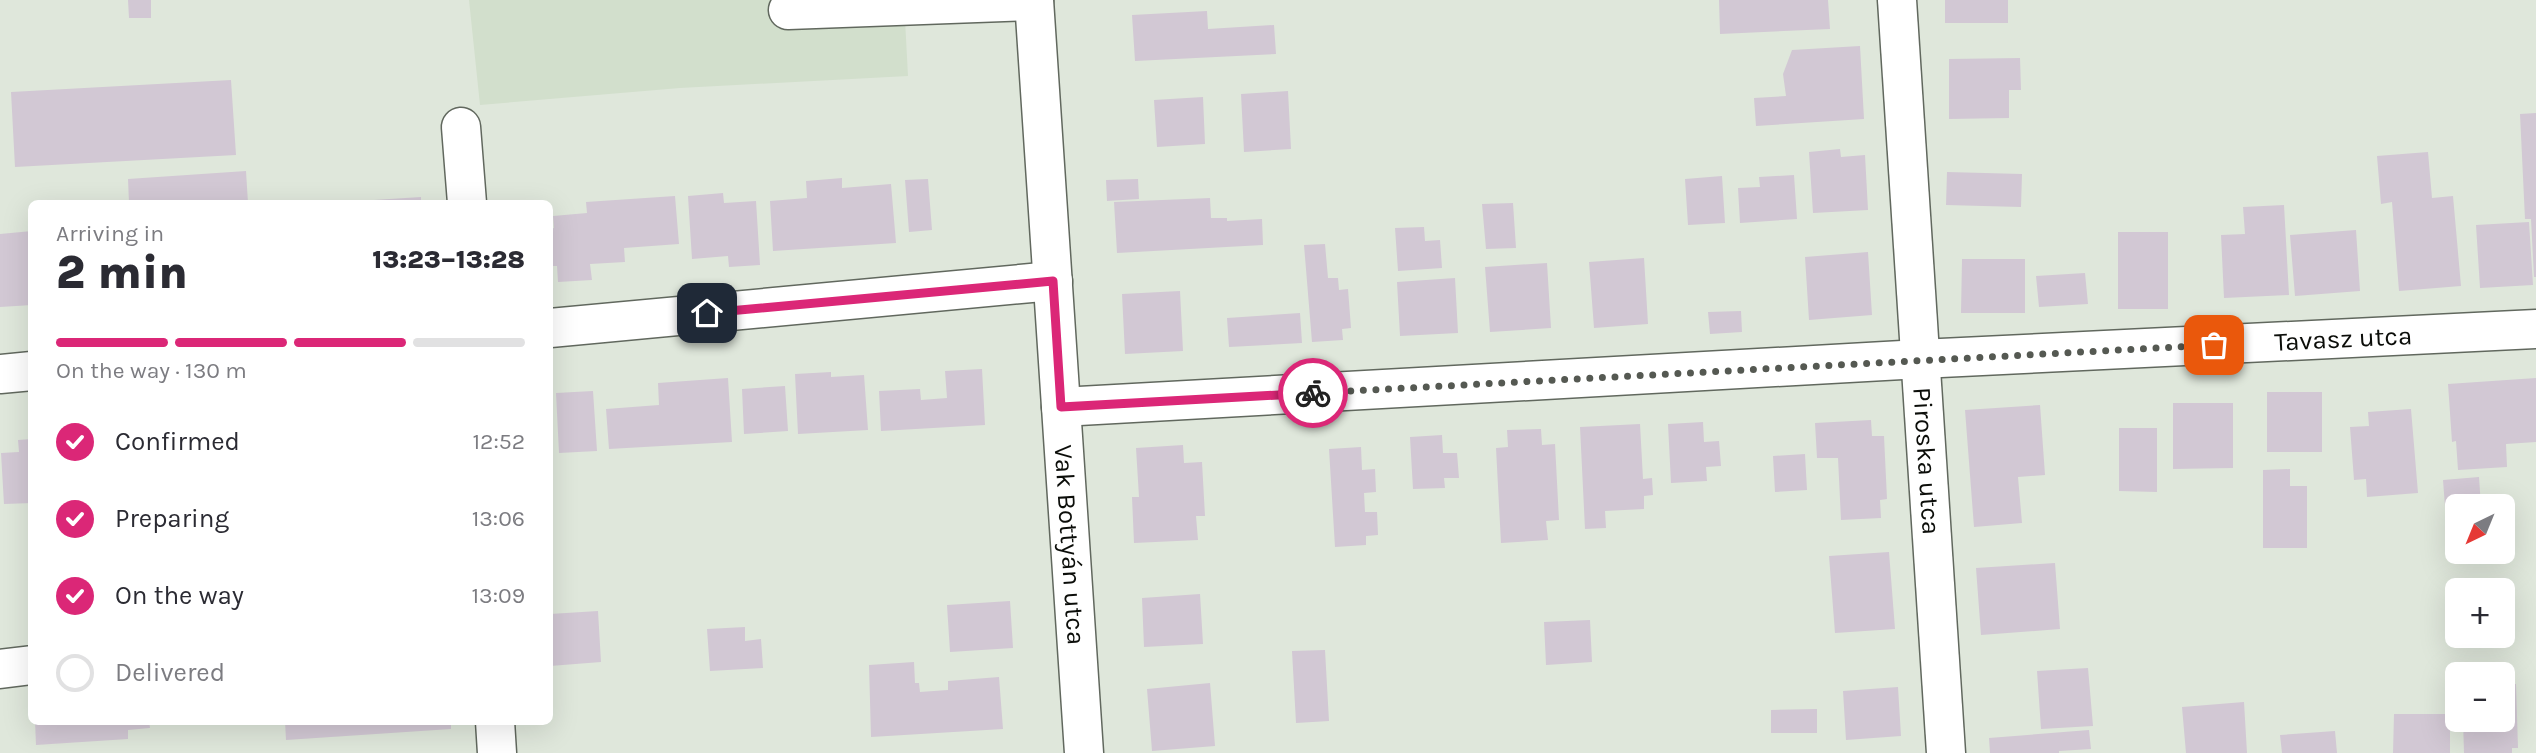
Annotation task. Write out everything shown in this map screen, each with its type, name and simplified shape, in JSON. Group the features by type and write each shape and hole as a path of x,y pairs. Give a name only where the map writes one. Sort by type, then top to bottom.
{"street":[{"name":"Piroska utca","path":"1897,0 1946,753"},
{"path":"788,10 1034,1"},
{"name":"Vak Bottyán utca","path":"1034,1 1084,753"},
{"path":"461,127 467,200"},
{"path":"553,328 1053,281"},
{"name":"Tavasz utca","path":"1061,407 1920,359 2536,329"},
{"path":"0,374 28,371"},
{"path":"0,668 28,665"},
{"path":"495,725 497,753"}],"shaded area":[{"path":"469,0 904,0 908,76 680,88 480,105"}],"building":[{"path":"128,0 151,0 151,18 129,18"},
{"path":"1719,0 1828,0 1830,29 1720,34"},
{"path":"1945,0 2008,0 2008,23 1945,23"},
{"path":"1207,11 1208,29 1274,25 1276,54 1135,61 1132,15"},
{"path":"1860,46 1864,119 1756,126 1754,98 1786,96 1783,74 1792,50"},
{"path":"2020,58 2021,90 2009,90 2009,118 1949,119 1949,59"},
{"path":"231,80 236,155 15,167 11,92"},
{"path":"1288,91 1291,149 1244,152 1241,94"},
{"path":"1203,97 1205,144 1157,147 1154,100"},
{"path":"2536,113 2534,277 2531,219 2525,219 2520,114"},
{"path":"1840,149 1841,157 1865,155 1868,210 1813,213 1809,152"},
{"path":"2428,152 2432,198 2453,196 2461,286 2399,291 2392,202 2381,204 2377,156"},
{"path":"246,171 248,200 129,200 128,179"},
{"path":"1947,172 2022,174 2021,207 1946,205"},
{"path":"1794,175 1797,219 1740,223 1738,188 1760,187 1759,177"},
{"path":"1722,176 1725,223 1688,225 1685,179"},
{"path":"842,178 842,188 891,184 896,243 773,251 770,201 807,198 806,181"},
{"path":"928,179 932,230 909,232 905,180"},
{"path":"1138,179 1139,199 1107,201 1106,180"},
{"path":"723,193 724,203 756,201 760,265 729,267 728,256 692,259 688,196"},
{"path":"675,196 679,244 624,248 625,262 590,264 592,280 558,282 557,266 553,266 553,216 587,213 586,202"},
{"path":"421,197 421,200 374,200"},
{"path":"1210,198 1211,218 1227,218 1227,221 1262,219 1263,245 1117,253 1114,202"},
{"path":"1513,203 1516,248 1486,249 1482,204"},
{"path":"2284,205 2289,295 2224,298 2221,235 2245,234 2243,207"},
{"path":"2529,222 2533,285 2480,288 2476,225"},
{"path":"1424,227 1425,241 1440,240 1442,268 1398,271 1395,228"},
{"path":"2356,230 2360,291 2295,296 2290,235"},
{"path":"28,231 28,305 0,307 0,234"},
{"path":"2118,232 2168,232 2168,309 2118,309"},
{"path":"1325,244 1328,278 1338,278 1339,290 1348,289 1351,328 1342,329 1343,340 1312,342 1304,245"},
{"path":"1868,252 1872,315 1809,320 1805,257"},
{"path":"1644,258 1648,324 1594,328 1589,262"},
{"path":"1962,259 2025,259 2025,313 1961,313"},
{"path":"1547,263 1551,328 1490,332 1485,267"},
{"path":"2085,273 2088,304 2039,307 2036,276"},
{"path":"1455,278 1458,333 1400,336 1397,282"},
{"path":"1180,291 1183,351 1125,354 1122,294"},
{"path":"1741,311 1742,332 1710,334 1708,312"},
{"path":"1300,313 1302,343 1229,347 1227,318"},
{"path":"982,369 985,425 881,431 879,391 920,389 921,400 947,398 945,371"},
{"path":"831,372 831,377 864,375 868,430 798,434 795,374"},
{"path":"728,378 732,442 609,449 606,409 659,405 658,383"},
{"path":"2536,378 2536,442 2506,444 2507,467 2458,470 2456,441 2452,442 2448,384"},
{"path":"785,386 788,431 744,434 742,389"},
{"path":"593,391 597,451 559,453 556,393"},
{"path":"2267,392 2322,392 2322,452 2267,452"},
{"path":"2173,403 2233,403 2233,468 2173,469"},
{"path":"2040,405 2045,475 2018,477 2022,523 1974,527 1965,410"},
{"path":"2411,409 2418,493 2367,497 2366,479 2354,480 2350,427 2369,426 2368,412"},
{"path":"1871,420 1872,436 1884,436 1887,499 1880,500 1881,518 1841,520 1838,458 1817,458 1815,423"},
{"path":"1703,422 1704,442 1719,441 1721,466 1706,467 1707,481 1671,483 1668,424"},
{"path":"1640,424 1643,479 1652,478 1653,495 1644,496 1644,509 1605,511 1606,528 1585,529 1580,427"},
{"path":"2119,428 2157,428 2157,492 2119,491"},
{"path":"1541,429 1542,445 1555,444 1559,520 1546,521 1548,540 1501,543 1496,448 1508,447 1507,430"},
{"path":"1442,435 1443,453 1457,453 1459,478 1444,478 1445,488 1413,489 1410,437"},
{"path":"28,439 28,503 4,504 1,453 19,452 18,440"},
{"path":"1183,445 1184,463 1202,462 1205,516 1196,516 1198,540 1134,543 1132,497 1139,497 1136,448"},
{"path":"1361,447 1362,470 1375,469 1376,492 1364,493 1365,512 1377,512 1378,535 1366,536 1366,545 1335,547 1329,449"},
{"path":"1805,454 1807,490 1775,492 1773,456"},
{"path":"2290,469 2290,486 2307,486 2307,548 2263,548 2263,470"},
{"path":"2479,477 2480,494 2445,494 2445,507 2443,480"},
{"path":"1889,552 1895,629 1835,633 1829,556"},
{"path":"2055,563 2060,629 1981,635 1976,568"},
{"path":"1200,594 1203,644 1144,647 1142,598"},
{"path":"1010,601 1013,648 950,652 947,605"},
{"path":"598,611 601,662 553,666 553,614"},
{"path":"1590,620 1592,662 1546,665 1544,622"},
{"path":"745,627 745,641 761,639 763,668 710,671 707,629"},
{"path":"1325,650 1329,721 1296,723 1292,651"},
{"path":"914,662 915,683 919,683 920,692 948,690 948,681 999,677 1003,729 871,737 869,665"},
{"path":"2088,668 2093,726 2041,729 2037,671"},
{"path":"1210,683 1215,746 1152,751 1147,689"},
{"path":"2516,684 2518,748 2512,748 2512,753 2464,753 2463,732 2515,732"},
{"path":"1898,687 1901,736 1846,740 1843,691"},
{"path":"2244,702 2247,753 2186,753 2182,707"},
{"path":"1817,709 1817,733 1771,733 1771,710"},
{"path":"2394,714 2445,714 2445,732 2450,732 2450,753 2393,753"},
{"path":"35,725 150,725 150,728 128,730 128,739 36,745"},
{"path":"285,725 451,725 451,729 286,740"},
{"path":"2089,730 2091,749 2059,753 1990,753 1989,738"},
{"path":"2335,731 2337,753 2282,753 2280,735"}],"way so far":[{"path":"1313,393 2214,345"}],"route":[{"path":"707,313 1053,281 1061,407 1313,393"}]}
